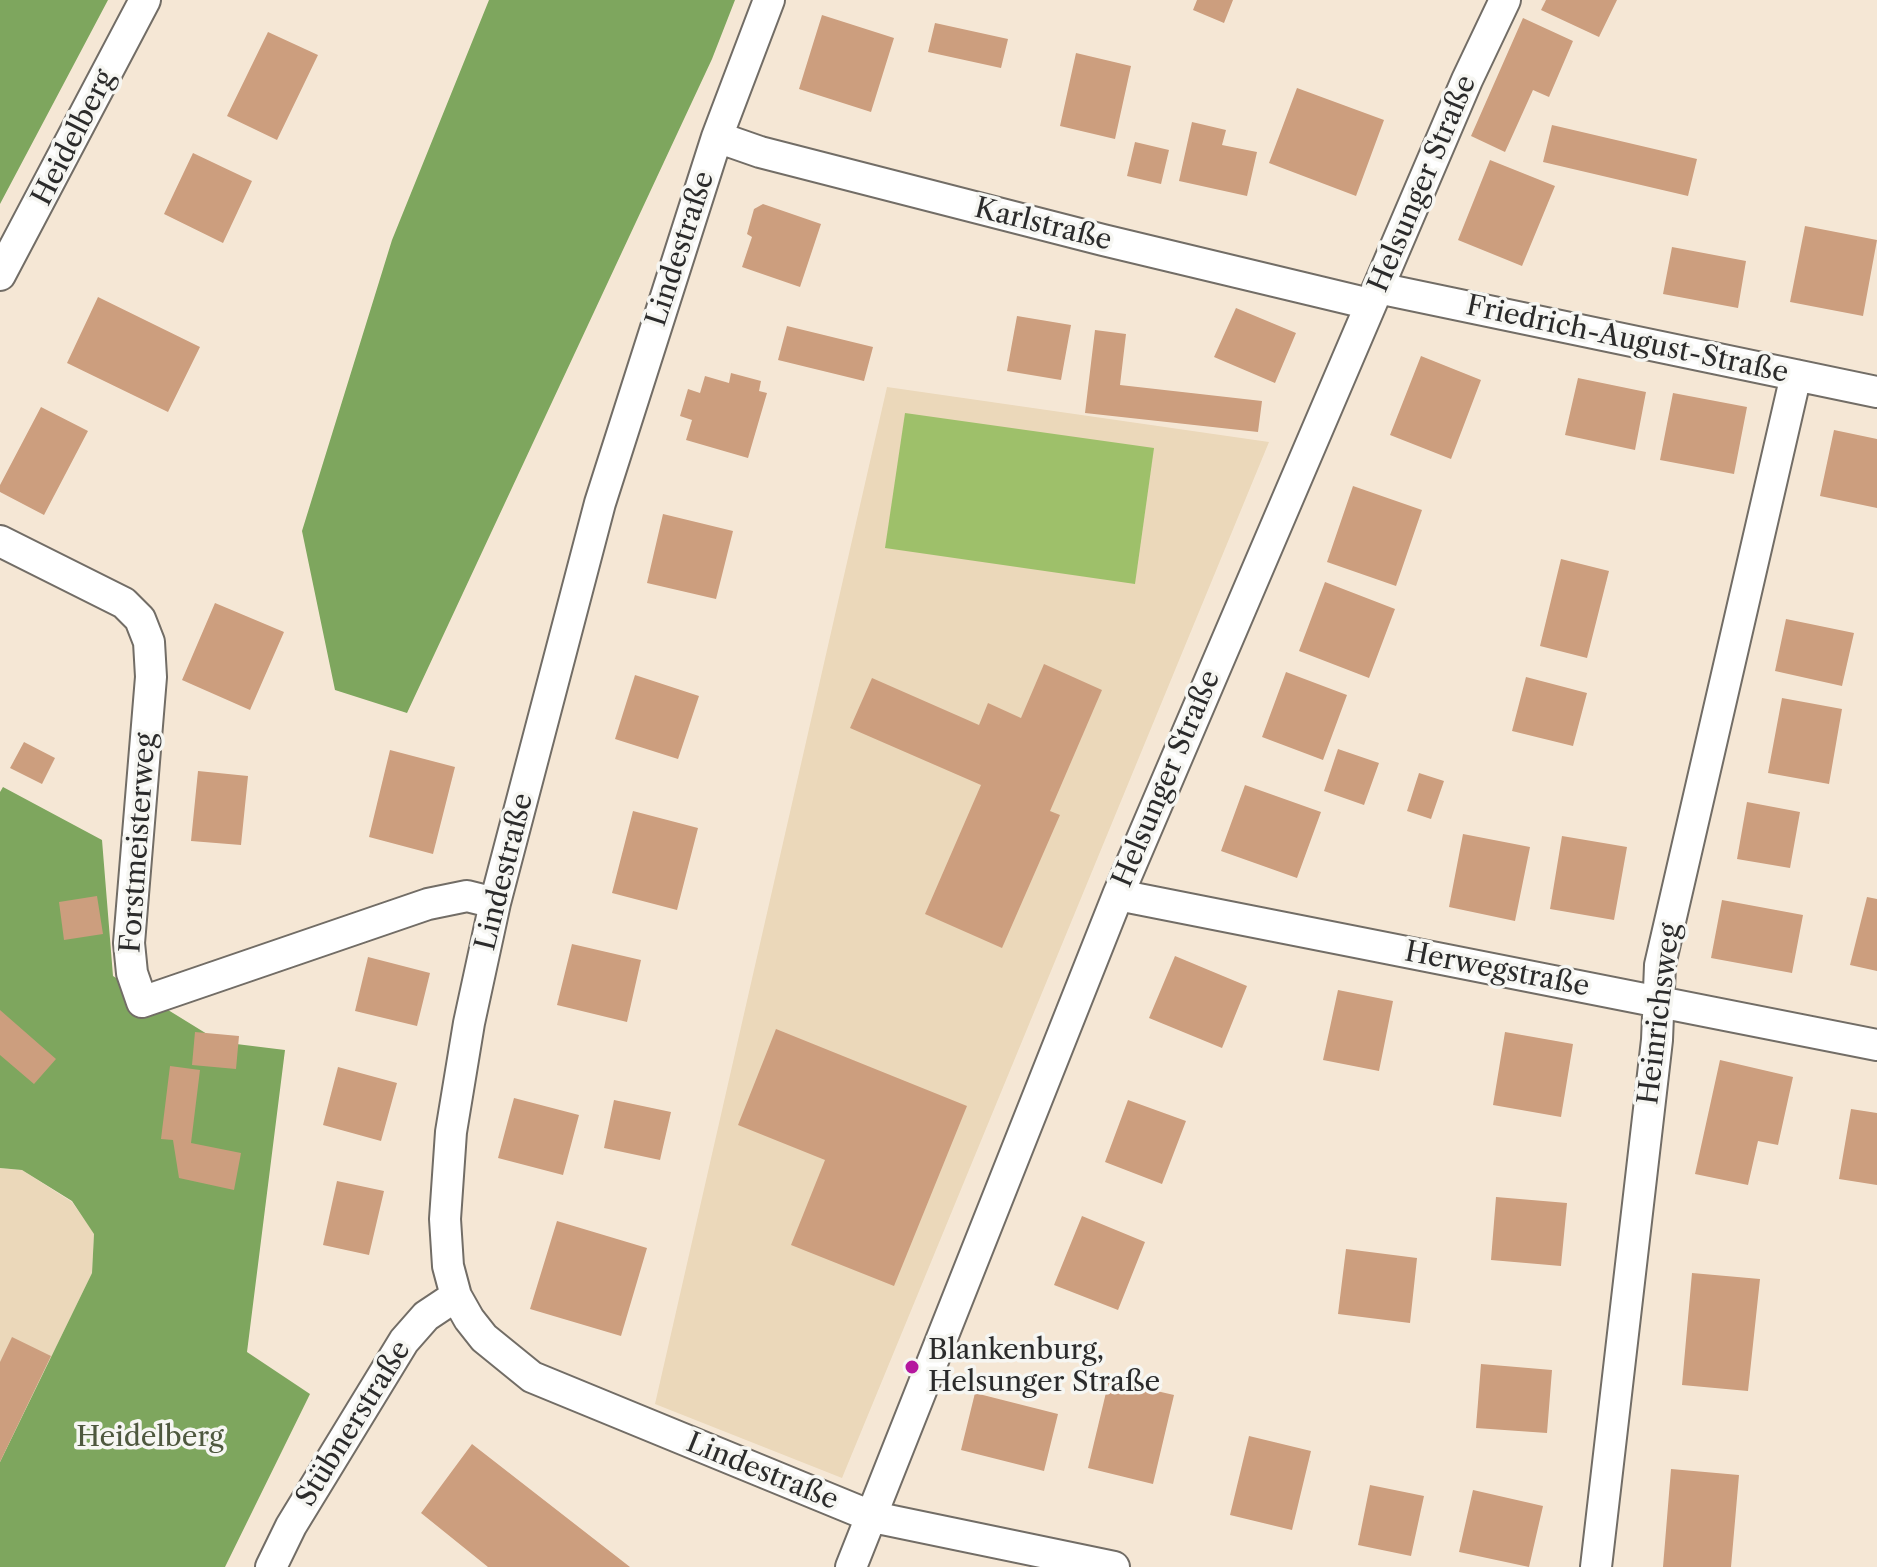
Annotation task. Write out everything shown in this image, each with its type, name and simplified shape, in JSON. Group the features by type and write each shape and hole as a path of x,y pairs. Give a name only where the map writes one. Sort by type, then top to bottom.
{"street":[{"name":"Heidelberg","path":"0,275 145,0"},
{"name":"Lindestraße","path":"769,0 717,137 600,503 495,903 469,1023 451,1132 445,1219 448,1266 456,1296 484,1338 532,1377 873,1517 1114,1567"},
{"name":"Helsunger Straße","path":"851,1567 1118,895 1374,296 1505,0"},
{"name":"Karlstraße","path":"717,137 760,152 1103,240 1374,296"},
{"name":"Friedrich-August-Straße","path":"1374,296 1877,392"},
{"name":"Heinrichsweg","path":"1596,1567 1657,1040 1660,965 1796,375"},
{"name":"Forstmeisterweg","path":"0,541 124,603 140,619 149,642 151,677 129,943 132,973 142,1002 428,904 467,896 495,903"},
{"name":"Herwegstraße","path":"1118,895 1877,1045"},
{"name":"Stübnerstraße","path":"271,1567 291,1526 404,1341 426,1316 456,1296"}],"shaded area":[{"path":"887,387 1269,442 842,1478 655,1404"},
{"path":"0,1168 22,1170 72,1202 94,1233 92,1273 0,1462"}],"green space":[{"path":"0,0 108,0 0,204"},
{"path":"489,0 735,0 712,59 407,713 335,690 302,531 392,240"},
{"path":"905,413 1154,448 1135,584 885,548"},
{"name":"Heidelberg","path":"3,787 102,840 113,976 220,1042 285,1050 247,1352 310,1394 225,1567 0,1567 0,1462 92,1273 94,1234 72,1201 22,1170 0,1168 0,792"}],"building":[{"path":"1197,0 1233,0 1224,23 1193,10"},
{"path":"1546,0 1617,0 1599,37 1541,10"},
{"path":"822,15 894,38 871,112 799,89"},
{"path":"1523,18 1573,41 1549,97 1533,90 1505,152 1471,136"},
{"path":"935,23 1008,39 1001,68 928,52"},
{"path":"268,32 318,55 277,140 227,116"},
{"path":"1076,53 1131,66 1115,139 1060,126"},
{"path":"1297,88 1384,120 1356,196 1269,163"},
{"path":"1192,122 1226,130 1222,145 1257,152 1247,196 1179,181"},
{"path":"1552,125 1697,159 1688,196 1543,162"},
{"path":"1135,142 1169,150 1161,184 1127,176"},
{"path":"193,153 252,181 223,243 164,214"},
{"path":"1490,160 1555,186 1522,266 1458,240"},
{"path":"763,204 821,224 800,287 742,267 752,237 747,234 754,209"},
{"path":"1805,226 1877,240 1863,316 1790,302"},
{"path":"1672,247 1746,261 1738,308 1663,294"},
{"path":"98,297 200,347 168,412 67,363"},
{"path":"1236,308 1296,333 1275,383 1214,357"},
{"path":"1017,316 1071,325 1061,380 1007,371"},
{"path":"787,326 873,347 864,381 778,360"},
{"path":"1095,330 1126,334 1120,385 1262,401 1258,432 1085,413"},
{"path":"1421,356 1481,380 1451,459 1390,435"},
{"path":"731,373 761,381 759,391 767,393 748,458 686,440 692,420 680,416 688,389 700,393 705,376 729,383"},
{"path":"1578,378 1646,392 1635,450 1565,435"},
{"path":"1673,393 1747,407 1734,474 1660,460"},
{"path":"41,407 88,431 44,515 0,492 0,485"},
{"path":"1834,430 1877,439 1877,508 1820,496"},
{"path":"1353,486 1422,510 1396,586 1327,562"},
{"path":"663,514 733,531 716,599 647,583"},
{"path":"1561,559 1609,571 1587,658 1540,646"},
{"path":"1325,582 1395,609 1369,678 1299,651"},
{"path":"215,603 284,632 250,710 182,680"},
{"path":"1786,619 1854,633 1842,686 1775,671"},
{"path":"1044,664 1102,690 1050,811 1060,815 1002,948 925,914 981,785 850,728 872,678 979,725 988,703 1021,718"},
{"path":"1286,672 1347,695 1323,760 1262,737"},
{"path":"635,675 699,696 678,759 615,739"},
{"path":"1526,677 1587,693 1573,746 1512,731"},
{"path":"1782,698 1842,709 1829,784 1768,773"},
{"path":"24,742 55,758 42,784 10,768"},
{"path":"1338,749 1379,763 1364,805 1324,791"},
{"path":"390,750 455,767 433,854 369,837"},
{"path":"198,771 248,776 241,845 191,841"},
{"path":"1419,773 1444,781 1431,819 1407,811"},
{"path":"1245,785 1321,812 1297,878 1221,851"},
{"path":"1747,802 1800,812 1790,868 1737,859"},
{"path":"633,811 698,828 677,910 612,893"},
{"path":"1463,834 1530,847 1515,921 1449,907"},
{"path":"1562,836 1627,847 1614,920 1550,909"},
{"path":"97,896 103,934 64,940 59,902"},
{"path":"1867,897 1877,899 1877,971 1850,965"},
{"path":"1722,900 1803,915 1792,973 1711,958"},
{"path":"572,944 641,960 627,1022 557,1005"},
{"path":"1175,956 1247,986 1222,1048 1149,1018"},
{"path":"368,957 430,973 417,1026 355,1011"},
{"path":"1338,990 1393,1001 1379,1071 1323,1060"},
{"path":"0,1010 56,1059 34,1084 0,1055"},
{"path":"776,1029 967,1106 894,1286 791,1245 825,1160 738,1125"},
{"path":"195,1032 239,1036 236,1069 192,1065"},
{"path":"1505,1032 1573,1044 1561,1117 1493,1105"},
{"path":"1720,1060 1793,1077 1778,1145 1758,1141 1748,1185 1695,1174"},
{"path":"170,1066 200,1070 191,1143 241,1153 234,1190 179,1178 173,1140 161,1139"},
{"path":"338,1067 397,1083 381,1141 323,1125"},
{"path":"514,1098 579,1115 563,1175 498,1158"},
{"path":"614,1100 671,1112 660,1160 604,1148"},
{"path":"1128,1100 1186,1121 1162,1184 1105,1162"},
{"path":"1851,1109 1877,1113 1877,1185 1839,1179"},
{"path":"337,1181 384,1191 369,1255 323,1245"},
{"path":"1496,1197 1567,1203 1561,1266 1491,1260"},
{"path":"1082,1216 1145,1242 1118,1310 1054,1285"},
{"path":"557,1221 647,1248 621,1336 530,1309"},
{"path":"1346,1249 1417,1258 1410,1323 1338,1314"},
{"path":"1692,1273 1760,1279 1748,1391 1682,1385"},
{"path":"12,1337 51,1356 0,1462 0,1362"},
{"path":"1481,1364 1552,1370 1547,1433 1476,1428"},
{"path":"1109,1380 1174,1395 1153,1484 1088,1468"},
{"path":"975,1393 1058,1414 1044,1471 961,1450"},
{"path":"1249,1436 1311,1451 1292,1530 1230,1515"},
{"path":"472,1444 630,1567 488,1567 421,1513"},
{"path":"1671,1469 1739,1475 1731,1567 1663,1567"},
{"path":"1370,1485 1424,1496 1411,1556 1358,1545"},
{"path":"1473,1490 1543,1506 1529,1567 1459,1552"}],"place":[{"name":"Blankenburg, Helsunger Straße","path":"912,1367"}]}
